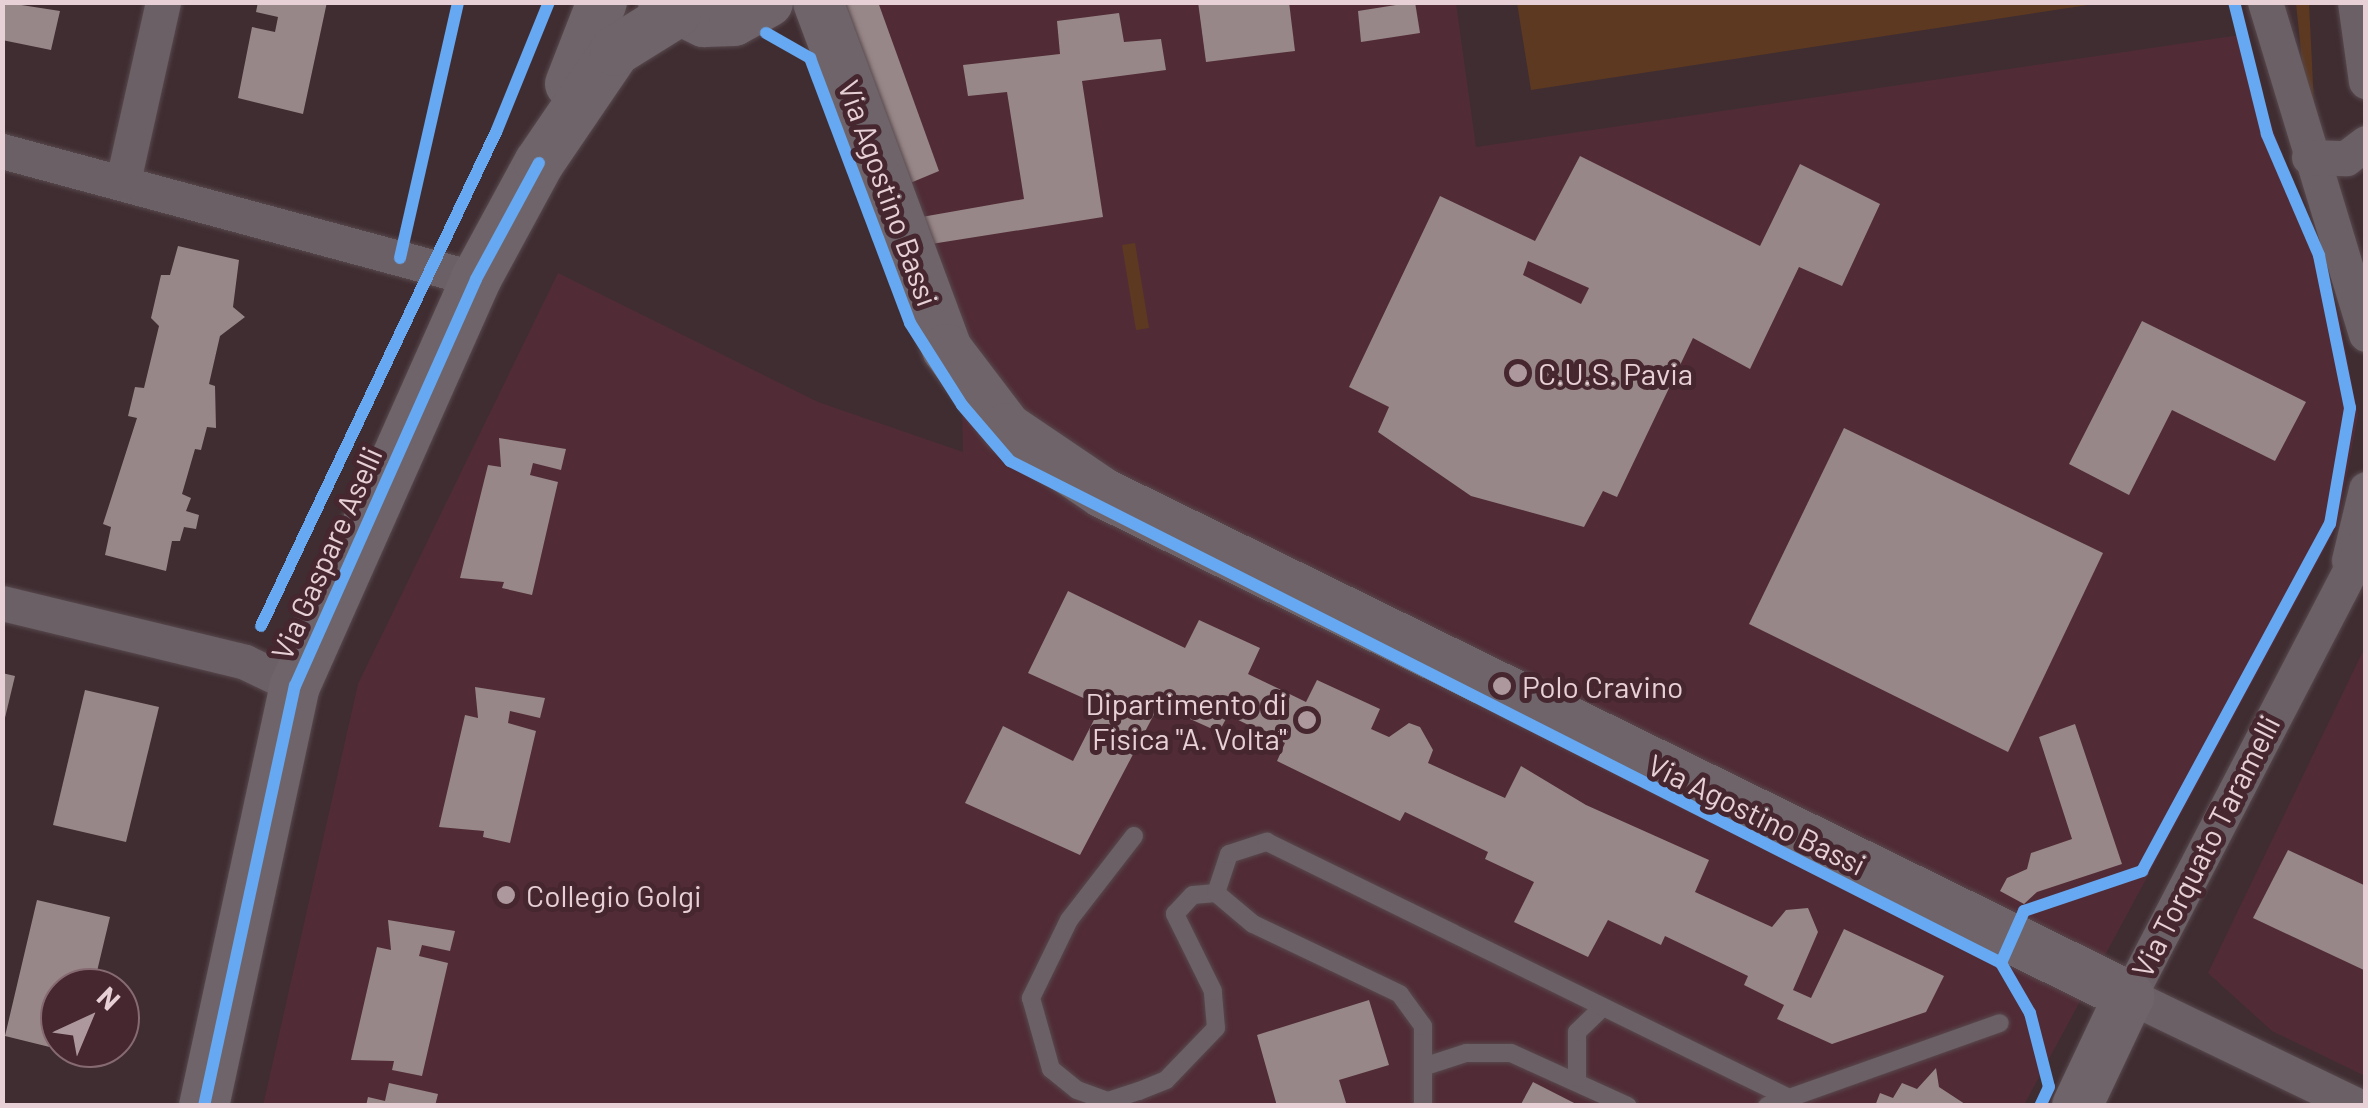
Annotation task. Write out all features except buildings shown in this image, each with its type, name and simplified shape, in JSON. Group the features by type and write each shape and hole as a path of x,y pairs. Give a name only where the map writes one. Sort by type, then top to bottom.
{"main road":[{"name":"Via Gaspare Aselli","path":"539,163 602,2"},
{"name":"Via Agostino Bassi","path":"818,2 948,348 1007,428 1047,460 2128,996"},
{"path":"669,8 734,21 764,6 807,26 846,74"},
{"name":"Via Gaspare Aselli","path":"204,1106 295,686 476,279 539,163 615,51 669,8"},
{"name":"Via Torquato Taramelli","path":"2077,1106 2128,996"}],"street":[{"path":"123,182 163,2"},
{"path":"2265,2 2308,157 2366,334"},
{"path":"2355,2 2366,81"},
{"path":"2308,157 2346,158 2366,143"},
{"path":"2,151 476,279"},
{"name":"Via Torquato Taramelli","path":"2340,590 2366,489"},
{"name":"Via Torquato Taramelli","path":"2128,996 2366,540"},
{"path":"2,603 245,662 295,686"},
{"path":"2128,996 2358,1106"}],"lane":[{"path":"1134,836 1069,920 1032,998 1051,1069 1104,1103 1166,1080 1216,1028 1213,990 1175,914 1193,895 1216,893 1253,924 1400,994 1423,1026 1423,1106"},
{"path":"1216,893 1229,854 1266,842 1789,1098"},
{"path":"1577,1078 1577,1032 1603,1007"},
{"path":"1767,1106 2000,1023"},
{"path":"1426,1066 1466,1053 1511,1052 1577,1078 1628,1106"}],"shaded area":[{"path":"1517,2 2101,3 1531,90"},
{"name":"Polo Cravino","path":"834,3 1456,3 1476,147 2240,35 2339,315 2358,415 2338,524 2024,1105 263,1106 358,684 558,273 818,402 963,452 962,405"},
{"path":"2296,3 2309,3 2314,104 2306,100"},
{"path":"1135,243 1149,328 1136,330 1122,245"},
{"path":"2365,647 2365,1076 2272,1031 2208,973"}],"cycle path":[{"path":"400,258 458,2"},
{"path":"261,626 497,130 549,2"},
{"path":"2001,963 2024,911 2142,871 2330,524 2350,408 2319,255 2267,134 2234,2"},
{"path":"766,33 810,58 910,323 962,405 1010,461 2001,963 2030,1013 2049,1087 2040,1106"},
{"path":"204,1106 295,686 476,279 539,163"}],"place":[{"name":"C.U.S. Pavia","path":"1518,373"},
{"name":"Polo Cravino","path":"1502,686"},
{"name":"Dipartimento di Fisica \"A. Volta\"","path":"1307,720"},
{"name":"Collegio Golgi","path":"506,895"}]}
